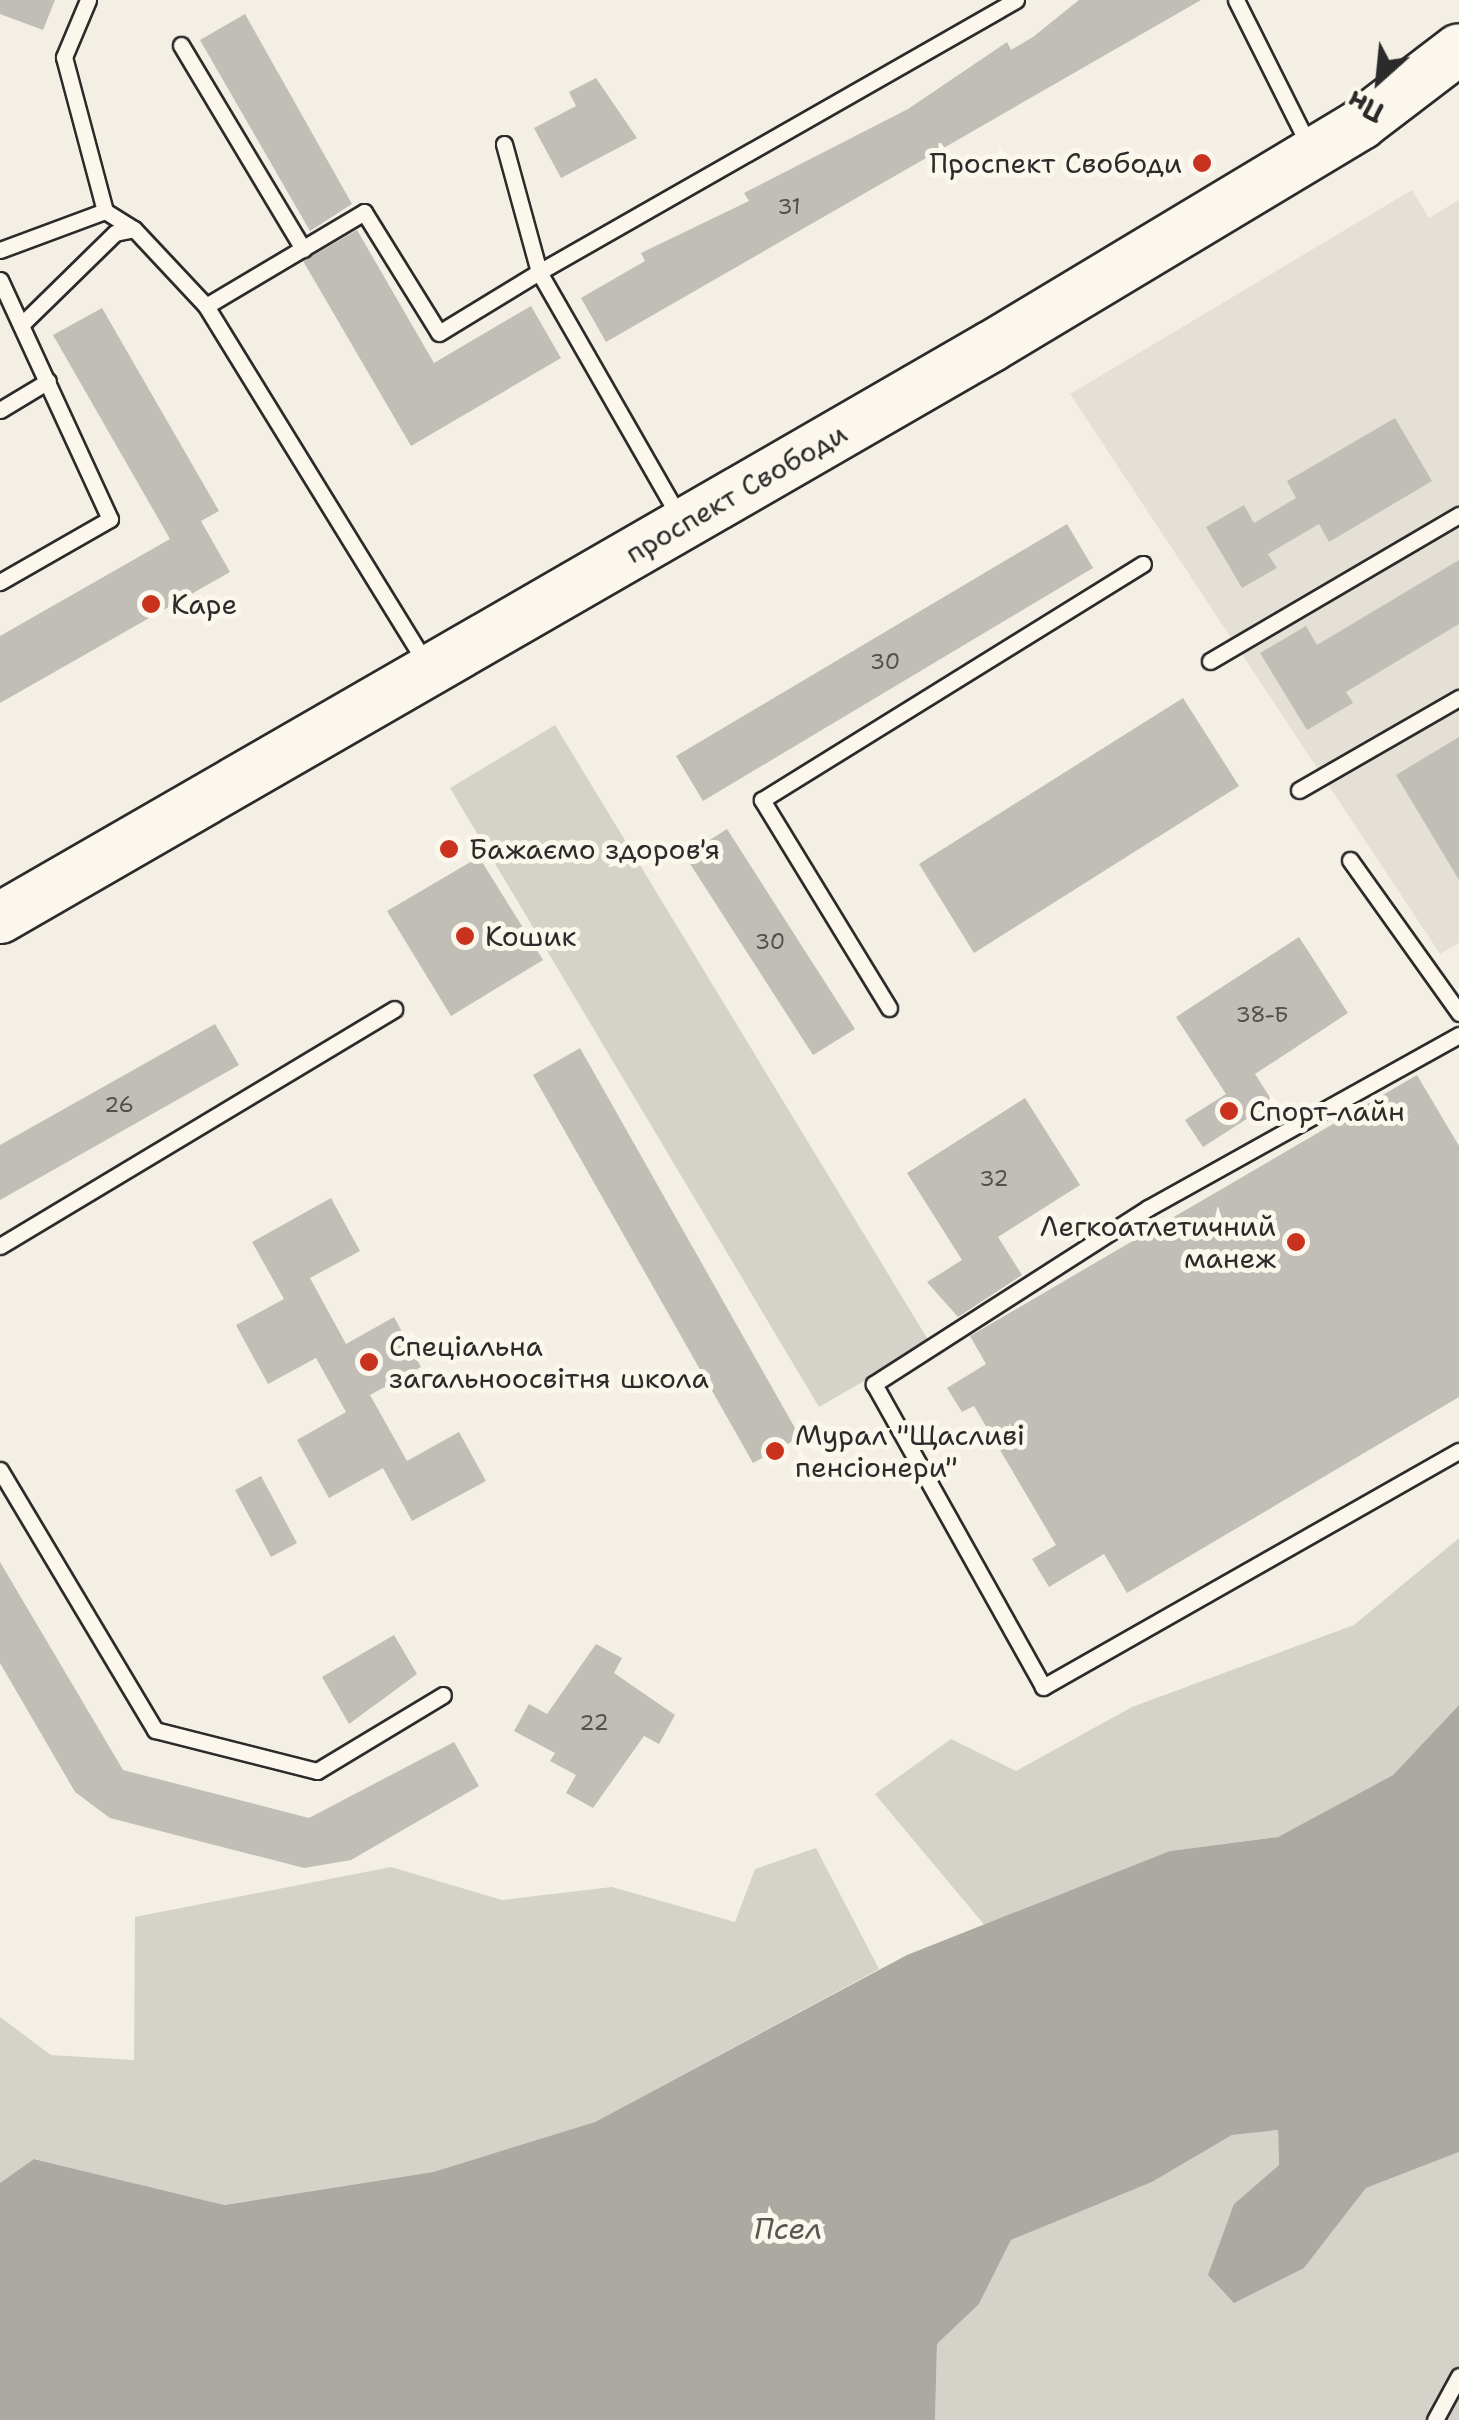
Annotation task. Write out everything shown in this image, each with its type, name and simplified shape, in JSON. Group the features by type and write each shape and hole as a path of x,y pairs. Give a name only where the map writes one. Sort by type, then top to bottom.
{"main road":[{"name":"проспект Свободи","path":"0,918 1313,154 1459,49"}],"lane":[{"path":"88,0 64,57 104,211 134,229 206,306 429,668"},
{"path":"206,306 364,212 439,333 1016,0"},
{"path":"1236,0 1313,154"},
{"path":"181,46 303,249"},
{"path":"504,144 539,272 683,523"},
{"path":"0,250 104,211"},
{"path":"21,325 114,233 134,229"},
{"path":"0,280 110,519 0,582"},
{"path":"0,410 48,381"},
{"path":"1210,661 1459,515"},
{"path":"888,1008 762,800 1142,564"},
{"path":"1299,790 1459,698"},
{"path":"1350,860 1459,1013"},
{"path":"0,1246 394,1008"},
{"path":"1459,1035 1148,1208 874,1384 1043,1688 1459,1451"},
{"path":"0,1470 155,1730 317,1771 443,1695"},
{"path":"1435,2420 1459,2376"}],"shaded area":[{"path":"1412,190 1429,218 1459,200 1459,943 1440,954 1070,394"},
{"path":"555,725 930,1343 819,1407 450,788"},
{"path":"1459,1538 1459,1705 1393,1775 1278,1837 1170,1851 986,1927 875,1794 951,1739 1016,1771 1132,1707 1354,1625"},
{"path":"816,1848 879,1969 595,2122 433,2172 223,2205 35,2159 0,2183 0,2017 51,2055 134,2060 135,1917 391,1867 502,1900 612,1887 735,1922 755,1869"},
{"path":"1278,2130 1279,2165 1234,2204 1304,2268 1366,2188 1459,2152 1459,2420 935,2420 937,2344 979,2304 1011,2240 1152,2182 1232,2135"}],"water":[{"name":"Псел","path":"1459,1705 1459,2152 1366,2188 1304,2268 1234,2303 1208,2275 1234,2204 1279,2165 1278,2130 1232,2135 1152,2182 1011,2240 979,2304 937,2344 935,2420 0,2420 0,2183 34,2159 224,2205 433,2172 595,2122 907,1955 1170,1851 1278,1837 1393,1775"}],"building":[{"path":"0,0 55,0 43,30 0,14"},
{"path":"1079,0 1201,0 606,342 581,298 645,261 641,253 749,201 744,193 908,109 1007,42 1011,50"},
{"path":"245,14 352,204 310,231 200,40"},
{"path":"596,78 637,138 561,178 534,128 576,106 569,92"},
{"path":"357,230 434,363 531,306 561,358 411,446 303,261"},
{"path":"102,308 219,511 201,521 230,572 0,703 0,636 170,539 53,335"},
{"path":"1395,418 1432,481 1329,542 1319,524 1268,554 1277,568 1242,588 1206,527 1244,505 1254,523 1296,498 1287,481"},
{"path":"1067,524 1093,568 703,801 676,756"},
{"path":"1459,560 1459,624 1346,692 1353,703 1307,730 1260,653 1306,626 1317,645"},
{"path":"1183,698 1239,786 974,953 919,864"},
{"path":"1459,737 1459,880 1396,775"},
{"path":"727,829 855,1029 813,1055 685,856"},
{"name":"Кошик","path":"479,857 543,960 451,1016 387,911"},
{"path":"1299,937 1348,1013 1255,1074 1273,1102 1203,1147 1185,1120 1226,1094 1176,1017"},
{"path":"215,1024 239,1065 0,1200 0,1145"},
{"path":"580,1048 800,1437 753,1463 533,1075"},
{"name":"Легкоатлетичний манеж","path":"1417,1075 1459,1146 1459,1397 1127,1593 1104,1554 1049,1587 1032,1559 1056,1545 974,1406 962,1412 947,1388 986,1364 970,1336"},
{"path":"1025,1098 1080,1185 998,1237 1022,1275 958,1317 927,1282 962,1260 907,1173"},
{"name":"Спеціальна загальноосвітня школа","path":"331,1198 360,1251 310,1278 346,1344 394,1317 421,1367 370,1395 407,1461 459,1432 486,1481 412,1521 383,1468 329,1498 297,1440 346,1412 316,1358 268,1384 236,1325 284,1299 252,1242"},
{"path":"261,1476 297,1543 271,1557 235,1490"},
{"path":"0,1562 123,1770 309,1818 454,1742 479,1786 351,1860 304,1868 110,1818 75,1792 0,1663"},
{"path":"394,1635 417,1674 349,1724 322,1677"},
{"path":"596,1644 622,1658 614,1673 675,1715 659,1744 644,1736 593,1808 566,1793 576,1775 550,1761 555,1753 514,1731 529,1704 547,1714"}],"place":[{"name":"Проспект Свободи","path":"1202,163"},
{"name":"Каре","path":"151,604"},
{"name":"Бажаємо здоров'я","path":"449,849"},
{"name":"Кошик","path":"465,936"},
{"name":"Спорт-лайн","path":"1229,1111"},
{"name":"Легкоатлетичний манеж","path":"1296,1242"},
{"name":"Спеціальна загальноосвітня школа","path":"369,1362"},
{"name":"Мурал \"Щасливі пенсіонери\"","path":"775,1451"}]}
